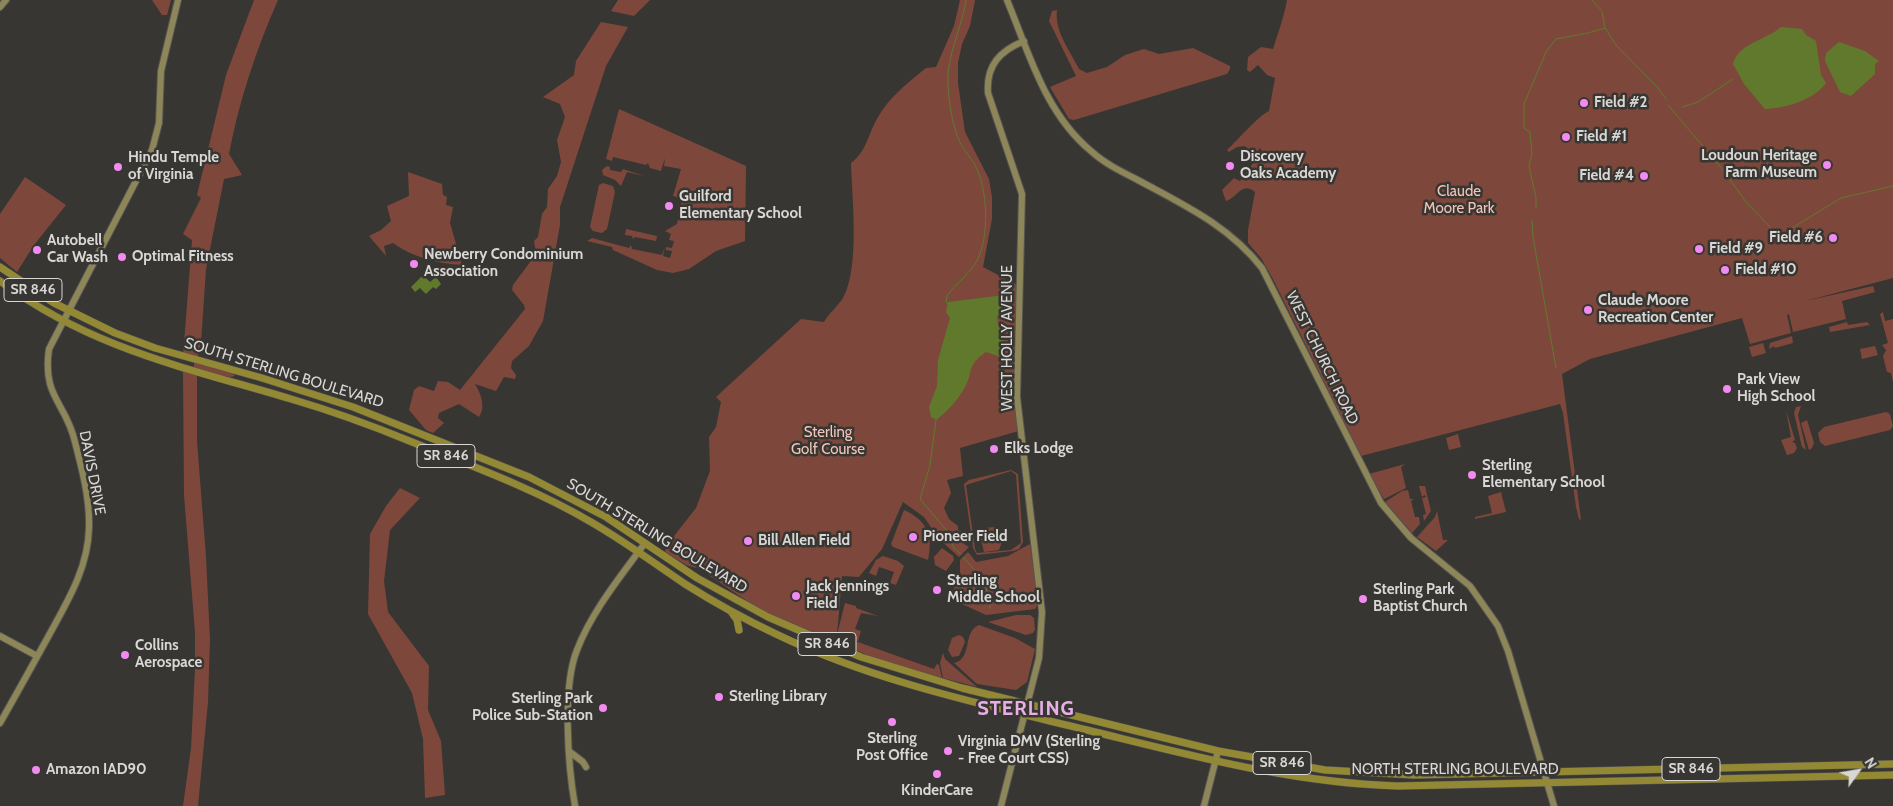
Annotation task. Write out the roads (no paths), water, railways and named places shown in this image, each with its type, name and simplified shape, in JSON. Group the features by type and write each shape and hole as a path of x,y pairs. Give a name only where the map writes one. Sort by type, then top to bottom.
{"main road":[{"path":"0,7 6,0"},
{"name":"DAVIS DRIVE","path":"0,724 78,580 89,538 89,509 75,441 55,399 46,369 50,345 152,150 159,122 162,64 178,0"},
{"name":"WEST CHURCH ROAD","path":"1007,0 1048,100 1066,126 1082,143 1104,161 1220,226 1242,244 1262,268 1381,503 1411,538 1470,586 1498,626 1508,651 1554,806"},
{"name":"WEST HOLLY AVENUE","path":"1001,806 1039,658 1042,623 1017,397 1022,194 988,93 987,82 990,69 998,57 1011,46 1024,41"},
{"name":"SOUTH STERLING BOULEVARD","path":"0,267 41,296 142,344 305,391 410,429 562,493 606,517 698,578 750,608 826,643 899,670 1027,703"},
{"name":"SOUTH STERLING BOULEVARD","path":"0,281 62,321 101,340 140,355 289,399 392,433 547,498 588,520 730,610 807,648 873,674 933,692 1024,714"},
{"path":"575,806 567,699 576,651 600,608 645,543"},
{"path":"730,610 737,620 740,630"},
{"path":"0,636 37,656"},
{"name":"NORTH STERLING BOULEVARD","path":"1027,703 1218,751 1325,770 1370,774 1893,764"},
{"name":"NORTH STERLING BOULEVARD","path":"1024,714 1216,762 1278,775 1365,785 1893,775"},
{"path":"1204,806 1218,751"},
{"path":"570,752 584,762 586,767"}],"waterway":[{"path":"948,304 946,302 947,296 972,268 980,255 986,220 982,184 977,169 958,138 952,119 948,92 949,64 966,0"},
{"path":"1592,0 1602,11 1605,28 1616,45 1658,88 1666,99"},
{"path":"1536,208 1536,198 1529,166 1532,154 1530,132 1524,128 1524,104 1546,52 1556,39 1605,28"},
{"path":"1682,107 1698,102 1733,79"},
{"path":"1668,105 1723,170 1746,202 1771,228"},
{"path":"1775,234 1779,236 1841,198 1893,186"},
{"path":"1532,220 1533,237 1556,368"},
{"path":"936,420 930,465 920,499 947,531 954,548 961,554"},
{"path":"963,557 978,574 985,586 990,608"}],"place":[{"name":"Field #2","path":"1584,103"},
{"name":"Field #1","path":"1566,137"},
{"name":"Loudoun Heritage Farm Museum","path":"1827,165"},
{"name":"Discovery Oaks Academy","path":"1230,166"},
{"name":"Hindu Temple of Virginia","path":"118,167"},
{"name":"Field #4","path":"1644,176"},
{"name":"Guilford Elementary School","path":"669,206"},
{"name":"Field #6","path":"1833,238"},
{"name":"Field #9","path":"1699,249"},
{"name":"Autobell Car Wash","path":"37,250"},
{"name":"Optimal Fitness","path":"122,257"},
{"name":"Newberry Condominium Association","path":"414,264"},
{"name":"Field #10","path":"1725,270"},
{"name":"Claude Moore Recreation Center","path":"1588,310"},
{"name":"Park View High School","path":"1727,389"},
{"name":"Elks Lodge","path":"994,449"},
{"name":"Sterling Elementary School","path":"1472,475"},
{"name":"Pioneer Field","path":"913,537"},
{"name":"Bill Allen Field","path":"748,541"},
{"name":"Sterling Middle School","path":"937,590"},
{"name":"Jack Jennings Field","path":"796,596"},
{"name":"Sterling Park Baptist Church","path":"1363,599"},
{"name":"Collins Aerospace","path":"125,655"},
{"name":"Sterling Library","path":"719,697"},
{"name":"Sterling Park Police Sub-Station","path":"603,708"},
{"name":"Sterling Post Office","path":"892,722"},
{"name":"Virginia DMV (Sterling - Free Court CSS)","path":"948,751"},
{"name":"Amazon IAD90","path":"36,770"},
{"name":"KinderCare","path":"937,774"}],"district":[{"name":"STERLING","path":"1026,709"}],"park label":[{"name":"Claude Moore Park","path":"1459,200"},
{"name":"Sterling Golf Course","path":"828,442"}]}
